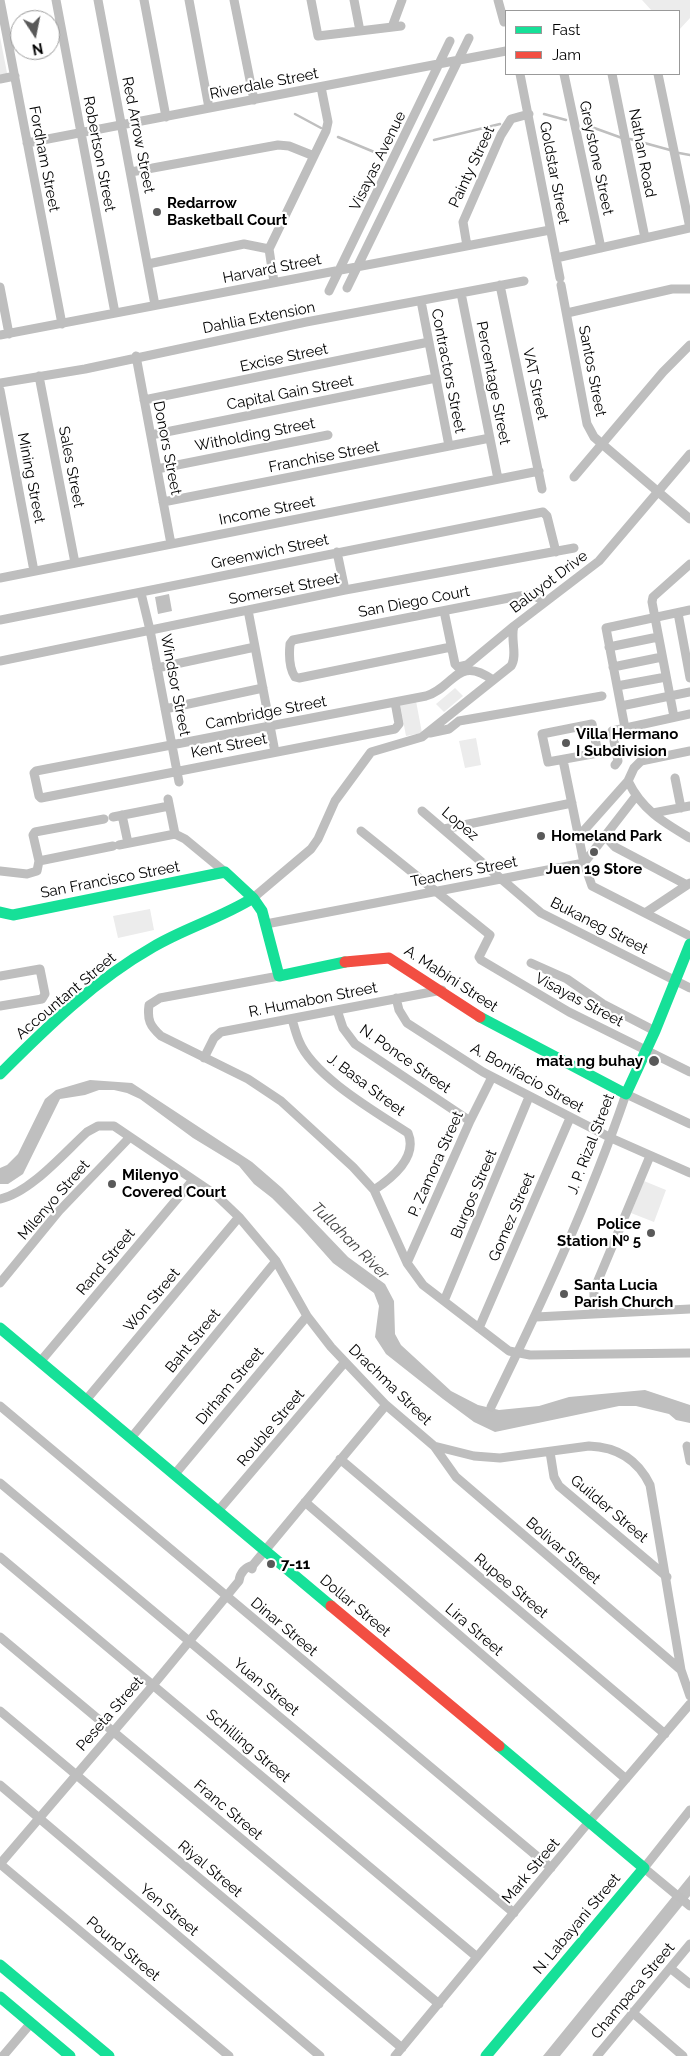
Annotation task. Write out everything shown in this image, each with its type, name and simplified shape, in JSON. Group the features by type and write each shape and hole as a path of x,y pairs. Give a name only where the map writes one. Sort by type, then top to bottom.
{"street":[{"name":"Fordham Street","path":"0,0 62,324"},
{"name":"Robertson Street","path":"56,0 115,313"},
{"name":"Red Arrow Street","path":"98,0 155,305"},
{"path":"144,0 166,117"},
{"path":"189,0 209,108"},
{"path":"234,0 254,100"},
{"path":"311,0 318,36 397,27 402,0"},
{"path":"354,0 360,31"},
{"path":"498,0 504,22"},
{"name":"Visayas Avenue","path":"347,288 469,38"},
{"name":"Visayas Avenue","path":"329,291 450,41"},
{"name":"Riverdale Street","path":"27,143 505,51"},
{"name":"Goldstar Street","path":"520,75 560,282"},
{"name":"Greystone Street","path":"564,75 601,248"},
{"name":"Nathan Road","path":"612,75 645,238"},
{"path":"556,258 690,228 658,75"},
{"path":"0,79 14,76"},
{"path":"274,282 268,249 314,156 328,122 321,87"},
{"name":"Painty Street","path":"467,246 463,222 500,135 511,119 529,114"},
{"path":"131,172 278,145 289,146 314,156"},
{"name":"Harvard Street","path":"4,335 550,230"},
{"path":"148,264 244,244 268,249"},
{"name":"Dahlia Extension","path":"0,383 85,369 136,356 524,281"},
{"name":"Santos Street","path":"560,282 587,424 594,437 690,519"},
{"name":"VAT Street","path":"500,286 542,489"},
{"path":"0,287 4,335"},
{"path":"567,313 616,303 640,295 672,289 690,289"},
{"name":"Percentage Street","path":"461,293 498,479"},
{"name":"Contractors Street","path":"421,301 449,446"},
{"name":"Excise Street","path":"144,400 429,342"},
{"path":"574,477 663,372 690,345"},
{"name":"Donors Street","path":"136,356 171,544"},
{"name":"Sales Street","path":"39,376 75,563"},
{"name":"Capital Gain Street","path":"150,435 436,378"},
{"name":"Mining Street","path":"0,390 34,572"},
{"name":"Witholding Street","path":"157,469 328,435"},
{"name":"Franchise Street","path":"163,502 490,438"},
{"name":"Baluyot Drive","path":"427,734 514,662 512,634 514,626 599,561 690,454"},
{"name":"Income Street","path":"0,578 539,471"},
{"name":"Greenwich Street","path":"0,620 141,594 337,552 546,513 556,552"},
{"name":"Somerset Street","path":"0,661 345,590 574,548"},
{"path":"337,552 345,590"},
{"path":"674,717 654,617 654,597 690,564"},
{"name":"Windsor Street","path":"141,594 150,630 179,782"},
{"name":"San Diego Court","path":"451,647 299,678 295,677 292,673 290,644 293,640 527,595 544,602"},
{"path":"248,610 275,752"},
{"path":"625,728 606,628 690,610"},
{"path":"444,611 455,664 462,667 514,626"},
{"path":"678,613 690,678"},
{"path":"609,647 658,638"},
{"path":"157,668 255,647"},
{"path":"613,667 662,657"},
{"name":"Cambridge Street","path":"39,797 34,772 433,694 458,674 480,672 493,680"},
{"path":"617,686 666,677"},
{"path":"165,708 263,688"},
{"path":"621,706 690,692"},
{"path":"427,734 449,729 459,721 602,696"},
{"name":"Kent Street","path":"39,797 397,728 399,724 395,702"},
{"path":"615,765 618,761 612,731 690,714"},
{"path":"592,724 598,752 563,760 548,762 542,734 592,724"},
{"name":"Accountant Street","path":"0,1074 47,1029 106,978 153,946 220,917 253,898 311,849 322,831 335,801 370,752 416,740 427,734"},
{"path":"579,836 628,781 634,768 641,761 690,751"},
{"path":"563,760 584,863 592,886 690,936"},
{"path":"653,813 686,807 675,778"},
{"path":"628,781 636,796 653,813 690,838"},
{"path":"584,863 636,796"},
{"path":"0,871 32,874 37,871 39,861 34,833 113,817 169,802 175,834"},
{"path":"444,829 572,803"},
{"name":"Lopez","path":"422,811 502,879"},
{"path":"113,817 120,845"},
{"path":"361,830 436,892"},
{"path":"39,861 175,834 185,838 226,872 253,898 262,911 279,976"},
{"path":"605,836 615,847 689,884"},
{"name":"Teachers Street","path":"266,924 584,863"},
{"name":"San Francisco Street","path":"0,912 13,915 226,872"},
{"name":"Bukaneg Street","path":"502,879 541,914 690,988"},
{"path":"645,913 689,884"},
{"name":"Visayas Street","path":"436,892 490,937 479,957 480,960 569,1012 690,1072"},
{"name":"J. P. Rizal Street","path":"491,1407 536,1317 611,1138 626,1094 656,1031 690,944"},
{"name":"A. Mabini Street","path":"204,1058 161,1036 150,1027 149,1005 160,998 362,959 389,958 488,1021 626,1094 690,1124"},
{"path":"531,963 567,979 603,1004 656,1031"},
{"path":"0,976 40,969 45,994 42,999 0,1006"},
{"name":"R. Humabon Street","path":"204,1058 214,1038 221,1032 442,990"},
{"name":"A. Bonifacio Street","path":"396,998 403,1018 414,1028 492,1077 611,1138 690,1173"},
{"name":"N. Ponce Street","path":"337,1010 343,1028 354,1044 470,1121"},
{"name":"J. Basa Street","path":"292,1019 299,1042 314,1064 360,1101 408,1133 411,1141 410,1151 400,1168 374,1190"},
{"path":"204,1058 248,1079 282,1101 353,1167 374,1190 407,1262 423,1285 508,1351 518,1354 690,1353"},
{"name":"P. Zamora Street","path":"407,1262 470,1121 492,1077"},
{"name":"Burgos Street","path":"444,1301 529,1097"},
{"name":"Gomez Street","path":"479,1328 570,1118"},
{"name":"Drachma Street","path":"0,1199 10,1197 30,1184 87,1132 98,1126 114,1126 216,1195 239,1217 276,1261 307,1316 345,1362 386,1405 434,1446 474,1456 500,1458 600,1446 620,1453 637,1465 650,1485 667,1577 681,1670 690,1696"},
{"name":"Milenyo Street","path":"0,1283 59,1211 130,1137"},
{"path":"594,1314 594,1290 650,1156"},
{"name":"Rand Street","path":"40,1362 194,1180"},
{"name":"Won Street","path":"86,1400 239,1217"},
{"name":"Baht Street","path":"131,1438 276,1261"},
{"path":"536,1317 690,1308"},
{"name":"Dirham Street","path":"175,1474 307,1316"},
{"name":"Dollar Street","path":"0,1328 688,1904"},
{"name":"Rouble Street","path":"218,1511 345,1362"},
{"name":"Peseta Street","path":"0,1864 190,1642 239,1580 244,1579 252,1570 253,1565 265,1550 386,1405"},
{"name":"Dinar Street","path":"0,1406 551,1868"},
{"name":"Bolivar Street","path":"434,1446 456,1477 681,1670"},
{"name":"Guilder Street","path":"550,1452 554,1477 559,1486 667,1577"},
{"name":"Rupee Street","path":"340,1459 665,1734"},
{"name":"Yuan Street","path":"0,1482 514,1913"},
{"name":"Lira Street","path":"305,1502 626,1779"},
{"name":"Schilling Street","path":"0,1557 154,1684 477,1957"},
{"name":"Franc Street","path":"0,1637 439,2004"},
{"name":"Mark Street","path":"395,2056 589,1822 690,1704"},
{"name":"Riyal Street","path":"0,1711 402,2048"},
{"name":"Yen Street","path":"0,1786 320,2056"},
{"name":"N. Labayani Street","path":"486,2056 644,1868 690,1810"},
{"name":"Pound Street","path":"0,1864 229,2056"},
{"name":"Champaca Street","path":"597,2056 690,1944"},
{"path":"0,1965 109,2056"},
{"path":"670,1968 690,1984"},
{"path":"0,1997 70,2056"},
{"path":"632,2012 683,2056"},
{"path":"3,2056 31,2023"}],"shaded area":[{"path":"642,0 690,0 690,18 680,29 680,10 651,10"},
{"path":"0,37 8,78 0,80"},
{"path":"169,594 172,611 158,614 155,597"},
{"path":"455,688 463,696 444,712 436,704"},
{"path":"416,701 422,733 406,736 400,704"},
{"path":"476,738 481,765 465,768 459,741"},
{"path":"150,909 154,930 118,938 113,916"},
{"path":"90,1080 132,1083 252,1162 282,1188 348,1257 385,1284 394,1301 395,1334 401,1345 451,1391 478,1405 499,1410 539,1406 569,1397 645,1390 690,1405 690,1423 676,1420 669,1414 636,1406 619,1406 495,1432 474,1422 386,1354 375,1337 379,1306 374,1293 333,1263 300,1226 272,1198 254,1184 239,1166 193,1138 140,1099 127,1093 114,1090 99,1090 85,1095 60,1099 23,1174 8,1184 0,1184 0,1168 7,1165 18,1154 45,1099 56,1090"},
{"path":"644,1181 666,1190 654,1222 631,1213"},
{"path":"690,1875 690,1896 560,2056 543,2056"}],"waterway":[{"path":"295,114 321,128"},
{"path":"544,114 566,120"},
{"path":"434,140 500,124"},
{"path":"586,125 622,138"},
{"path":"338,137 379,154"},
{"path":"630,139 670,150"},
{"path":"679,153 690,155"}],"traffic: fast":[{"path":"0,912 13,915 225,872 253,898 262,911 279,976 345,962"},
{"path":"0,1074 72,1005 111,974 165,940 253,898"},
{"path":"480,1017 626,1094 655,1031 690,944"},
{"path":"0,1328 331,1606"},
{"path":"486,2056 644,1868 499,1746"},
{"path":"0,1965 109,2056"},
{"path":"0,1997 70,2056"}],"traffic: jam":[{"path":"345,962 389,958 480,1017"},
{"path":"331,1606 499,1746"}],"place":[{"name":"Redarrow Basketball Court","path":"157,212"},
{"name":"Villa Hermano I Subdivision","path":"566,743"},
{"name":"Homeland Park","path":"541,836"},
{"name":"Juen 19 Store","path":"594,852"},
{"name":"mata ng buhay","path":"654,1061"},
{"name":"Milenyo Covered Court","path":"112,1184"},
{"name":"Police Station № 5","path":"651,1233"},
{"name":"Santa Lucia Parish Church","path":"564,1294"},
{"name":"7-11","path":"271,1564"}],"water label":[{"name":"Tullahan River","path":"350,1241"}]}
